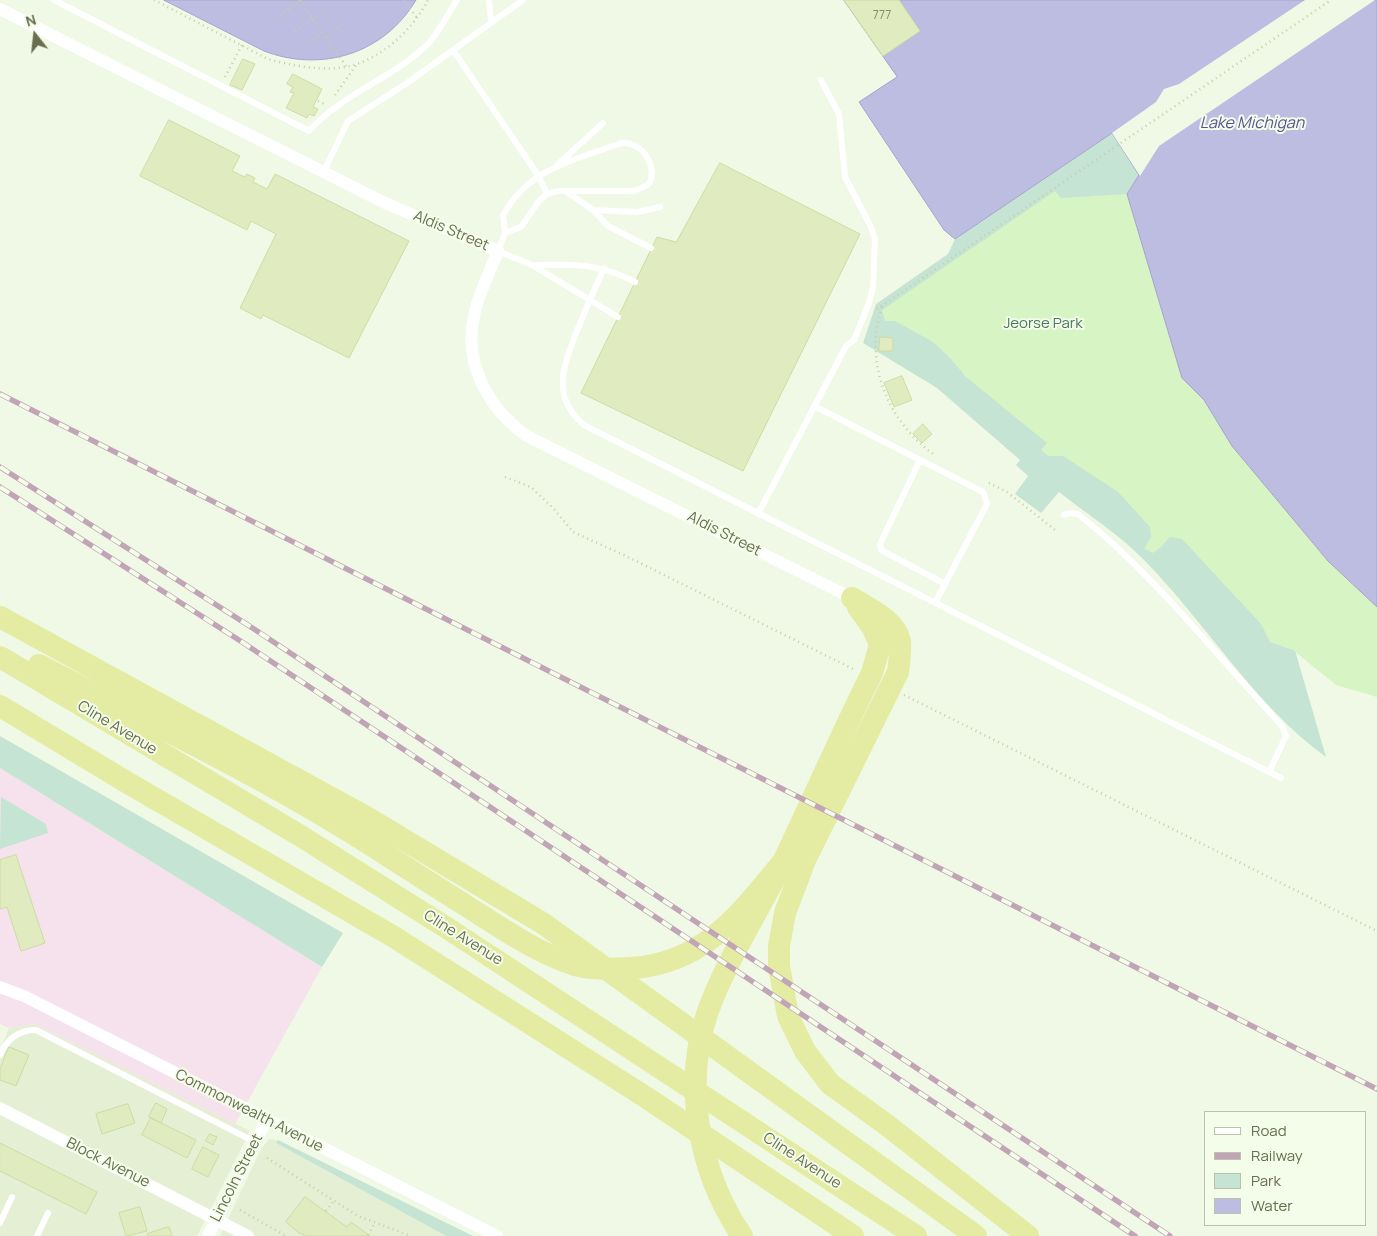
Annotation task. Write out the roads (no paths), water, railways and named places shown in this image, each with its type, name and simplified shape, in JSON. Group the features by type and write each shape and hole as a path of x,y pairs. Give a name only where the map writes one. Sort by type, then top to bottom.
{"highway":[{"path":"742,1236 714,1182 698,1121 697,1098 700,1042 708,1012 722,979 782,863 872,673 880,645 873,628 852,598"},
{"path":"852,598 881,616 894,629 900,641 898,672 805,860 785,913 779,946 779,966 788,1016 800,1042 830,1084 883,1122 1028,1236"},
{"path":"0,617 368,818 544,924 976,1236"},
{"path":"0,645 304,804 532,945 577,966 632,968 660,964 687,953 733,922 782,863"},
{"name":"Cline Avenue","path":"0,657 299,835 448,928 916,1236"},
{"path":"0,706 136,788 402,942 647,1098 853,1236"}],"street":[{"name":"Aldis Street","path":"0,9 323,173 385,203 498,251 474,314 472,345 477,373 483,387 501,414 513,426 527,436 852,598"},
{"name":"Commonwealth Avenue","path":"0,987 24,996 497,1236"},
{"name":"Block Avenue","path":"0,1108 217,1218 248,1236"},
{"name":"Lincoln Street","path":"208,1236 266,1120"}],"lane":[{"path":"54,0 309,131 338,104 420,51 437,32 457,0"},
{"path":"489,0 491,21"},
{"path":"323,173 348,120 453,50 491,21 523,0"},
{"path":"453,50 538,175 547,194"},
{"path":"758,514 846,346 854,340 864,318 873,287 874,234 845,176 839,114 821,80"},
{"path":"555,167 603,123"},
{"path":"506,233 521,227 532,208 547,194 566,191 634,191 641,189 652,180 651,166 642,150 629,142 555,167 538,175 520,188 503,215 506,233 498,251 532,265 618,317"},
{"path":"566,191 593,210 608,226 651,248"},
{"path":"593,210 637,212 660,207"},
{"path":"532,265 572,264 604,268 635,282"},
{"path":"604,268 566,360 562,378 566,400 578,420 592,430 1281,778"},
{"path":"814,406 983,492 987,504 935,603"},
{"path":"920,460 880,544 881,550 945,584"},
{"path":"1064,515 1070,513 1078,514 1128,558 1282,726 1286,736 1269,772"},
{"path":"0,1055 14,1035 26,1030 36,1030 256,1142"},
{"path":"0,1223 12,1197"},
{"path":"37,1236 48,1213"}],"water":[{"path":"164,0 416,0 403,19 387,34 369,46 329,59 307,60 264,51"},
{"name":"Lake Michigan","path":"844,0 1377,0 1377,607 1328,561 1232,446 1204,400 1182,378 1127,194 1139,175 1112,133 955,239 944,230 859,102 897,77"}],"railway":[{"path":"0,394 1377,1089"},
{"path":"0,467 251,627 1170,1236"},
{"path":"0,487 242,642 1135,1236"}],"park label":[{"name":"Jeorse Park","path":"1043,324"}]}
